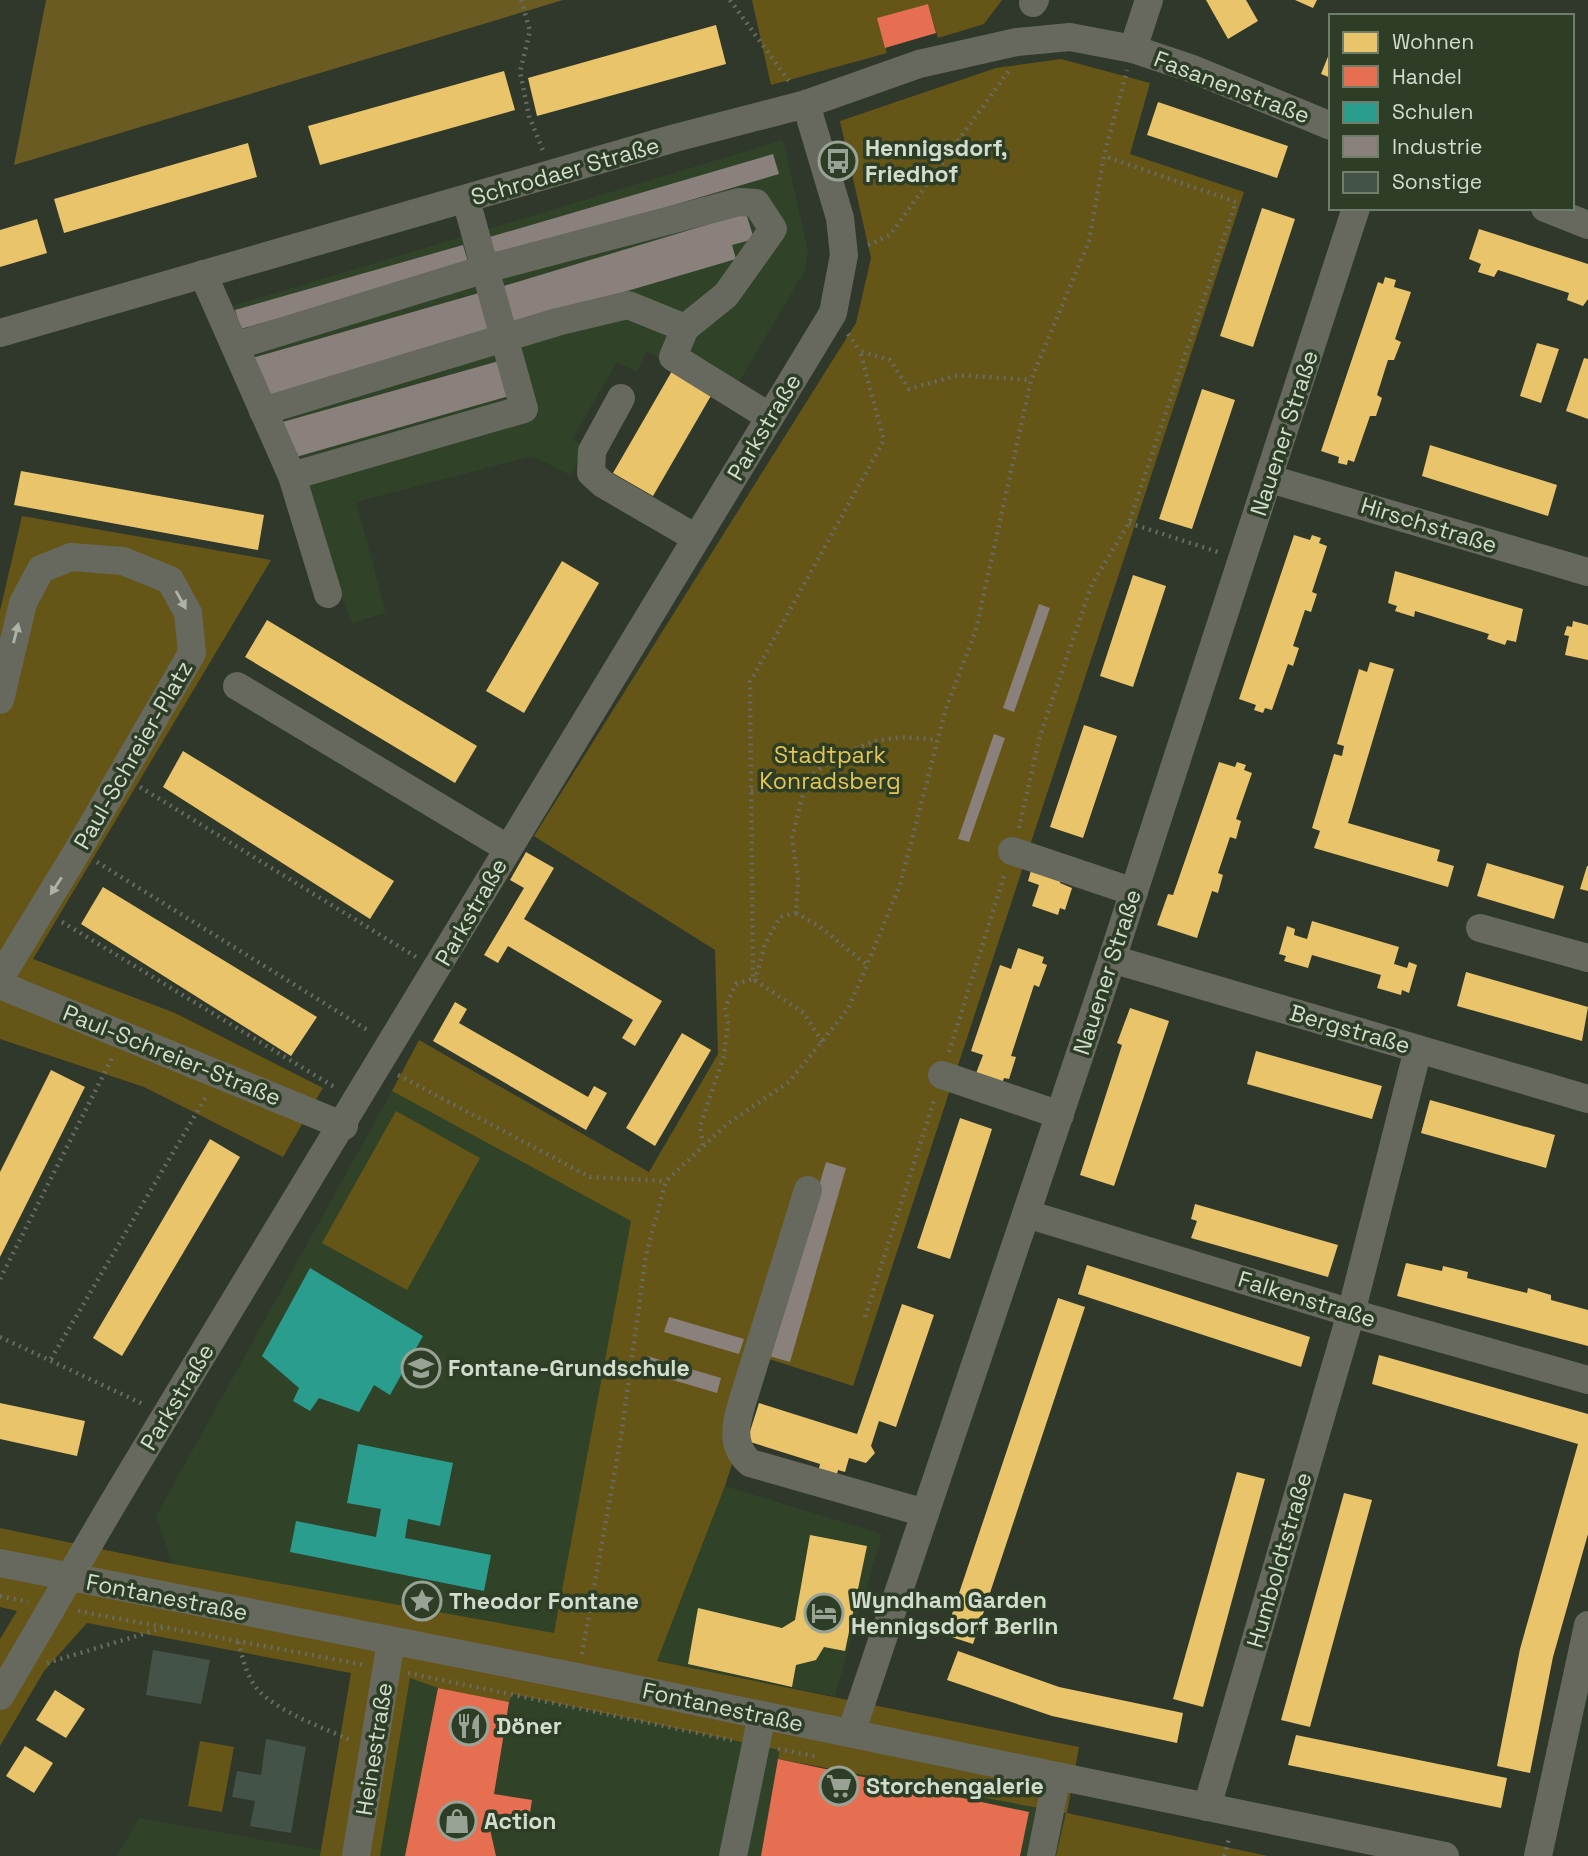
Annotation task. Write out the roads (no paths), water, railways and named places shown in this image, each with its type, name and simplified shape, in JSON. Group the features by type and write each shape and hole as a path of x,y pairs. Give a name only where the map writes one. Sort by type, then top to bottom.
{"street":[{"path":"1133,49 1149,0"},
{"name":"Schrodaer Straße","path":"0,333 806,104 919,64 1017,42 1070,37 1133,49"},
{"name":"Fasanenstraße","path":"1133,49 1190,68 1329,125"},
{"name":"Parkstraße","path":"7,1685 166,1415 438,970 507,848 833,313 844,255 840,218 806,104"},
{"path":"292,476 524,408 466,200"},
{"path":"235,346 485,270 739,202 756,203 773,229 726,295 685,328 673,357 770,417"},
{"name":"Nauener Straße","path":"851,1733 1134,892 1355,210"},
{"path":"1550,210 1588,225"},
{"path":"203,274 292,476 328,594"},
{"path":"263,411 505,341 557,323 628,305 685,328"},
{"path":"621,398 592,451 591,473 603,484 696,538"},
{"name":"Hirschstraße","path":"1270,479 1588,572"},
{"name":"Paul-Schreier-Platz","path":"0,700 23,603 41,569 71,557 123,561 170,580 188,613 192,653 122,776 0,978"},
{"path":"237,686 507,848"},
{"path":"1012,851 1134,892"},
{"path":"1480,928 1588,958"},
{"name":"Bergstraße","path":"1112,958 1588,1099"},
{"name":"Paul-Schreier-Straße","path":"0,985 344,1126"},
{"name":"Humboldtstraße","path":"1207,1807 1351,1313 1418,1049"},
{"path":"942,1075 1060,1115"},
{"path":"808,1190 738,1418 736,1445 750,1463 925,1513"},
{"name":"Falkenstraße","path":"1027,1213 1351,1313 1588,1380"},
{"name":"Fontanestraße","path":"0,1563 389,1655 762,1715 1445,1856"},
{"path":"1538,1856 1588,1625"},
{"name":"Heinestraße","path":"356,1856 389,1655"},
{"path":"733,1856 762,1715"},
{"path":"1041,1856 1057,1776"}],"place":[{"name":"Hennigsdorf, Friedhof","path":"838,161"},
{"name":"Fontane-Grundschule","path":"421,1368"},
{"name":"Theodor Fontane","path":"422,1601"},
{"name":"Wyndham Garden Hennigsdorf Berlin","path":"824,1613"},
{"name":"Döner","path":"469,1726"},
{"name":"Storchengalerie","path":"839,1786"},
{"name":"Action","path":"457,1821"}],"park label":[{"name":"Stadtpark Konradsberg","path":"830,768"}]}
